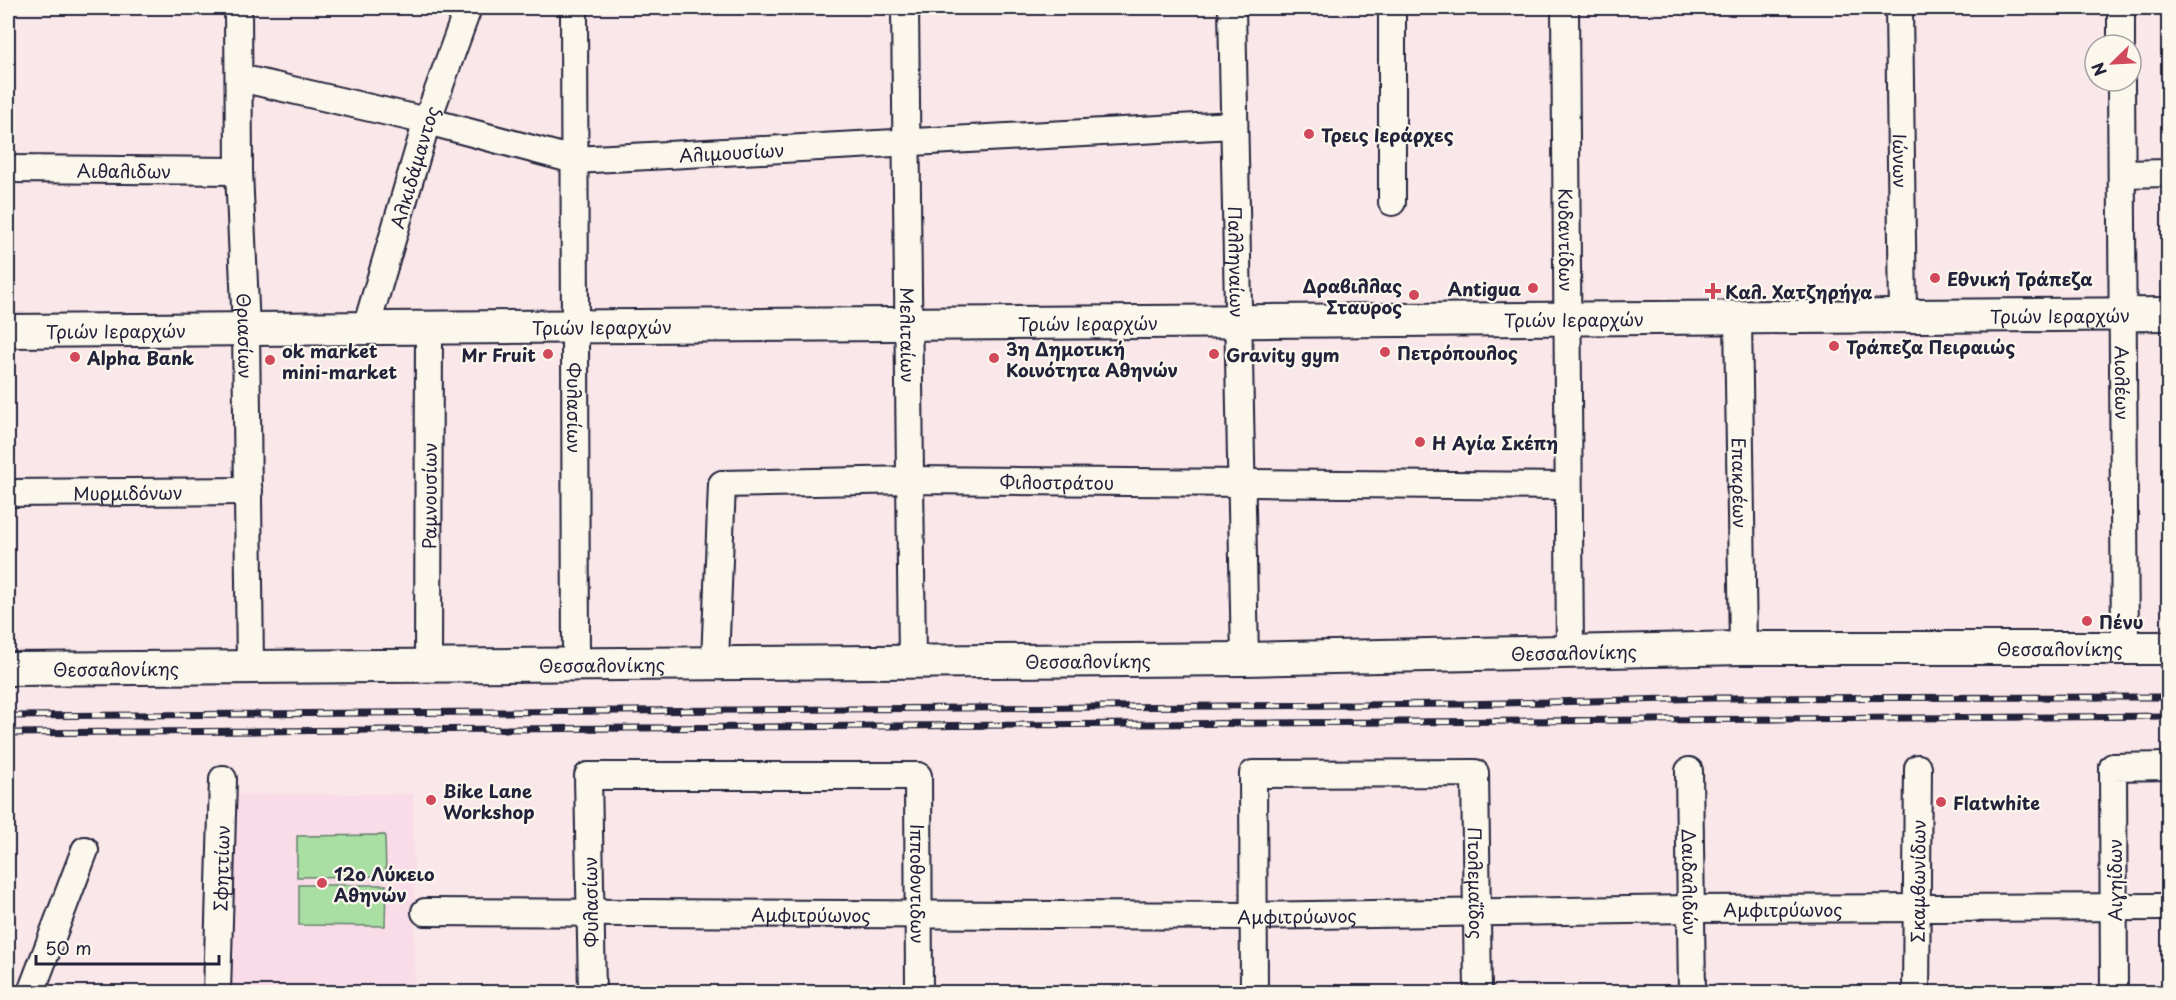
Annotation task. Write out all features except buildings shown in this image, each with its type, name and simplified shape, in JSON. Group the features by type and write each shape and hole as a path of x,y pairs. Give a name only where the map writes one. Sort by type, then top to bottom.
{"street":[{"name":"Θριασίων","path":"238,8 239,171 246,329 249,490 250,666"},
{"name":"Αλκιδάμαντος","path":"366,328 427,121 468,8"},
{"name":"Φυλασίων","path":"574,8 576,665"},
{"name":"Μελιταίων","path":"905,8 912,662"},
{"name":"Παλληναίων","path":"1232,8 1245,659"},
{"path":"1392,8 1392,202"},
{"name":"Κυδαντίδων","path":"1564,8 1570,653"},
{"name":"Ιώνων","path":"1899,8 1903,316"},
{"path":"2121,8 2121,33"},
{"name":"Αλιμουσίων","path":"240,78 427,121 574,160 1234,125"},
{"name":"Αιολέων","path":"2121,93 2125,647"},
{"name":"Αιθαλιδων","path":"8,169 239,171"},
{"path":"2122,174 2169,173"},
{"name":"Τριών Ιεραρχών","path":"8,331 2169,314"},
{"name":"Επακρέων","path":"1737,317 1743,648"},
{"name":"Ραμνουσίων","path":"428,666 429,327"},
{"name":"Φιλοστράτου","path":"715,662 722,484 911,480 1568,486"},
{"name":"Μυρμιδόνων","path":"8,493 249,490"},
{"name":"Θεσσαλονίκης","path":"8,669 1245,659 1743,648 2169,648"},
{"name":"Αιγηίδων","path":"2114,993 2113,767 2169,766"},
{"name":"Σκαμβωνίδων","path":"1916,993 1918,768"},
{"name":"Δαιδαλιδών","path":"1689,771 1692,993"},
{"name":"Πτολεμαΐδος","path":"1253,916 1253,774 1474,773 1478,993"},
{"name":"Φυλασίων","path":"592,993 588,776 918,776"},
{"name":"Ιπποθοντιδων","path":"918,776 919,993"},
{"name":"Σφηττίων","path":"218,993 223,779"},
{"path":"30,993 85,850"},
{"name":"Αμφιτρύωνος","path":"425,912 1253,916 1691,909 2169,907"},
{"path":"1253,916 1254,993"}],"shaded area":[{"name":"12ο Λύκειο Αθηνών","path":"229,794 413,794 415,992 232,992"}],"green space":[{"path":"385,835 386,876 297,877 297,836"},
{"path":"299,885 386,885 385,926 299,925"}],"railway":[{"path":"8,716 1461,704 1713,698 2168,697"},
{"path":"8,733 2168,716"}],"place":[{"name":"Τρεις Ιεράρχες","path":"1309,134"},
{"name":"Εθνική Τράπεζα","path":"1935,278"},
{"name":"Antigua","path":"1533,288"},
{"name":"Καλ. Χατζηρήγα","path":"1713,291"},
{"name":"Δραβιλλας Σταυρος","path":"1414,295"},
{"name":"Τράπεζα Πειραιώς","path":"1834,346"},
{"name":"Πετρόπουλος","path":"1385,352"},
{"name":"Mr Fruit","path":"548,354"},
{"name":"Gravity gym","path":"1214,354"},
{"name":"Alpha Bank","path":"75,357"},
{"name":"3η Δημοτική Κοινότητα Αθηνών","path":"994,358"},
{"name":"ok market mini-market","path":"270,360"},
{"name":"Η Αγία Σκέπη","path":"1420,442"},
{"name":"Πένυ","path":"2087,621"},
{"name":"Bike Lane Workshop","path":"431,800"},
{"name":"Flatwhite","path":"1941,802"},
{"name":"12ο Λύκειο Αθηνών","path":"322,883"}]}
